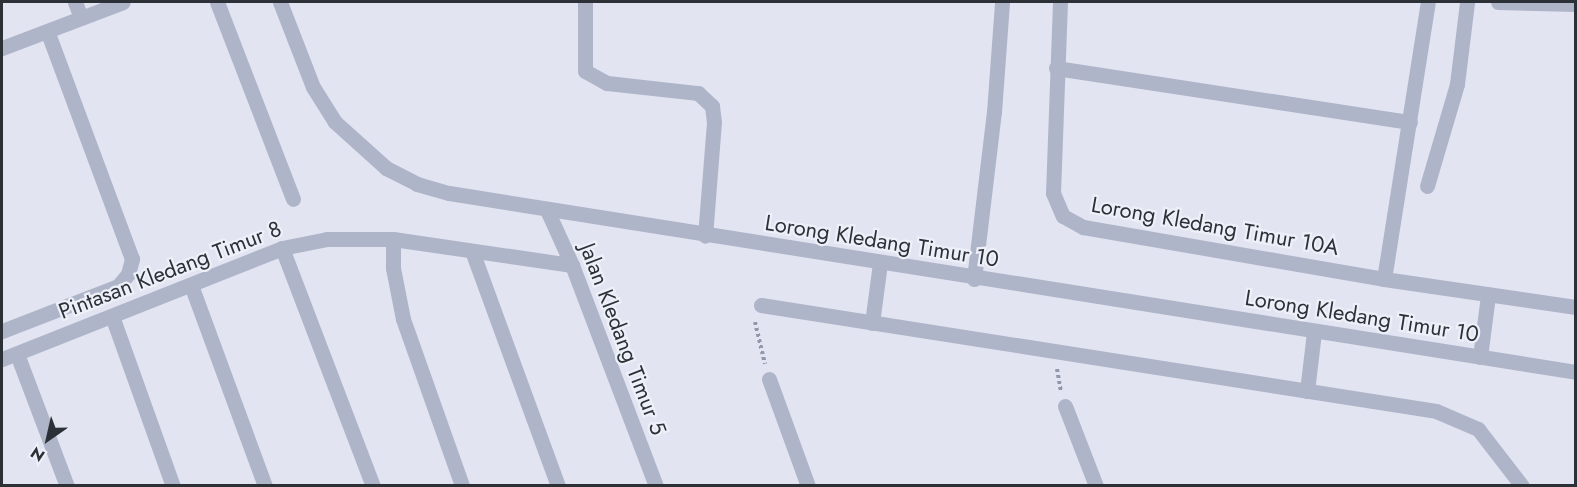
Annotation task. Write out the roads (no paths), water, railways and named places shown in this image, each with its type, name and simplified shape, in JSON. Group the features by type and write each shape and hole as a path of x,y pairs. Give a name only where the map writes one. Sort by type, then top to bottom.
{"street":[{"path":"75,2 81,18"},
{"path":"2,48 123,2"},
{"path":"217,2 293,199"},
{"name":"Lorong Kledang Timur 10","path":"280,2 313,87 335,122 361,149 386,168 417,184 547,210 705,236 1575,372"},
{"path":"585,2 585,71 607,83 698,93 712,106 714,122 705,236"},
{"path":"974,279 994,112 1002,2"},
{"name":"Lorong Kledang Timur 10A","path":"1060,2 1053,193 1063,216 1083,227 1384,279 1575,307"},
{"path":"1384,279 1428,2"},
{"path":"1427,186 1458,84 1467,2"},
{"path":"1498,2 1575,4"},
{"path":"2,331 118,286 128,274 132,259 47,31"},
{"path":"1056,68 1410,122"},
{"name":"Jalan Kledang Timur 5","path":"547,210 572,266 656,486"},
{"name":"Pintasan Kledang Timur 8","path":"2,359 282,248 327,239 393,239 572,266"},
{"path":"393,239 393,268 403,319 462,486"},
{"path":"282,248 373,486"},
{"path":"472,251 558,486"},
{"path":"872,322 880,263"},
{"path":"191,285 265,486"},
{"path":"1480,357 1488,295"},
{"path":"761,305 1436,411 1478,429 1522,486"},
{"path":"112,315 173,486"},
{"path":"1307,391 1314,332"},
{"path":"17,354 67,486"},
{"path":"769,379 808,486"},
{"path":"1065,406 1095,486"}]}
